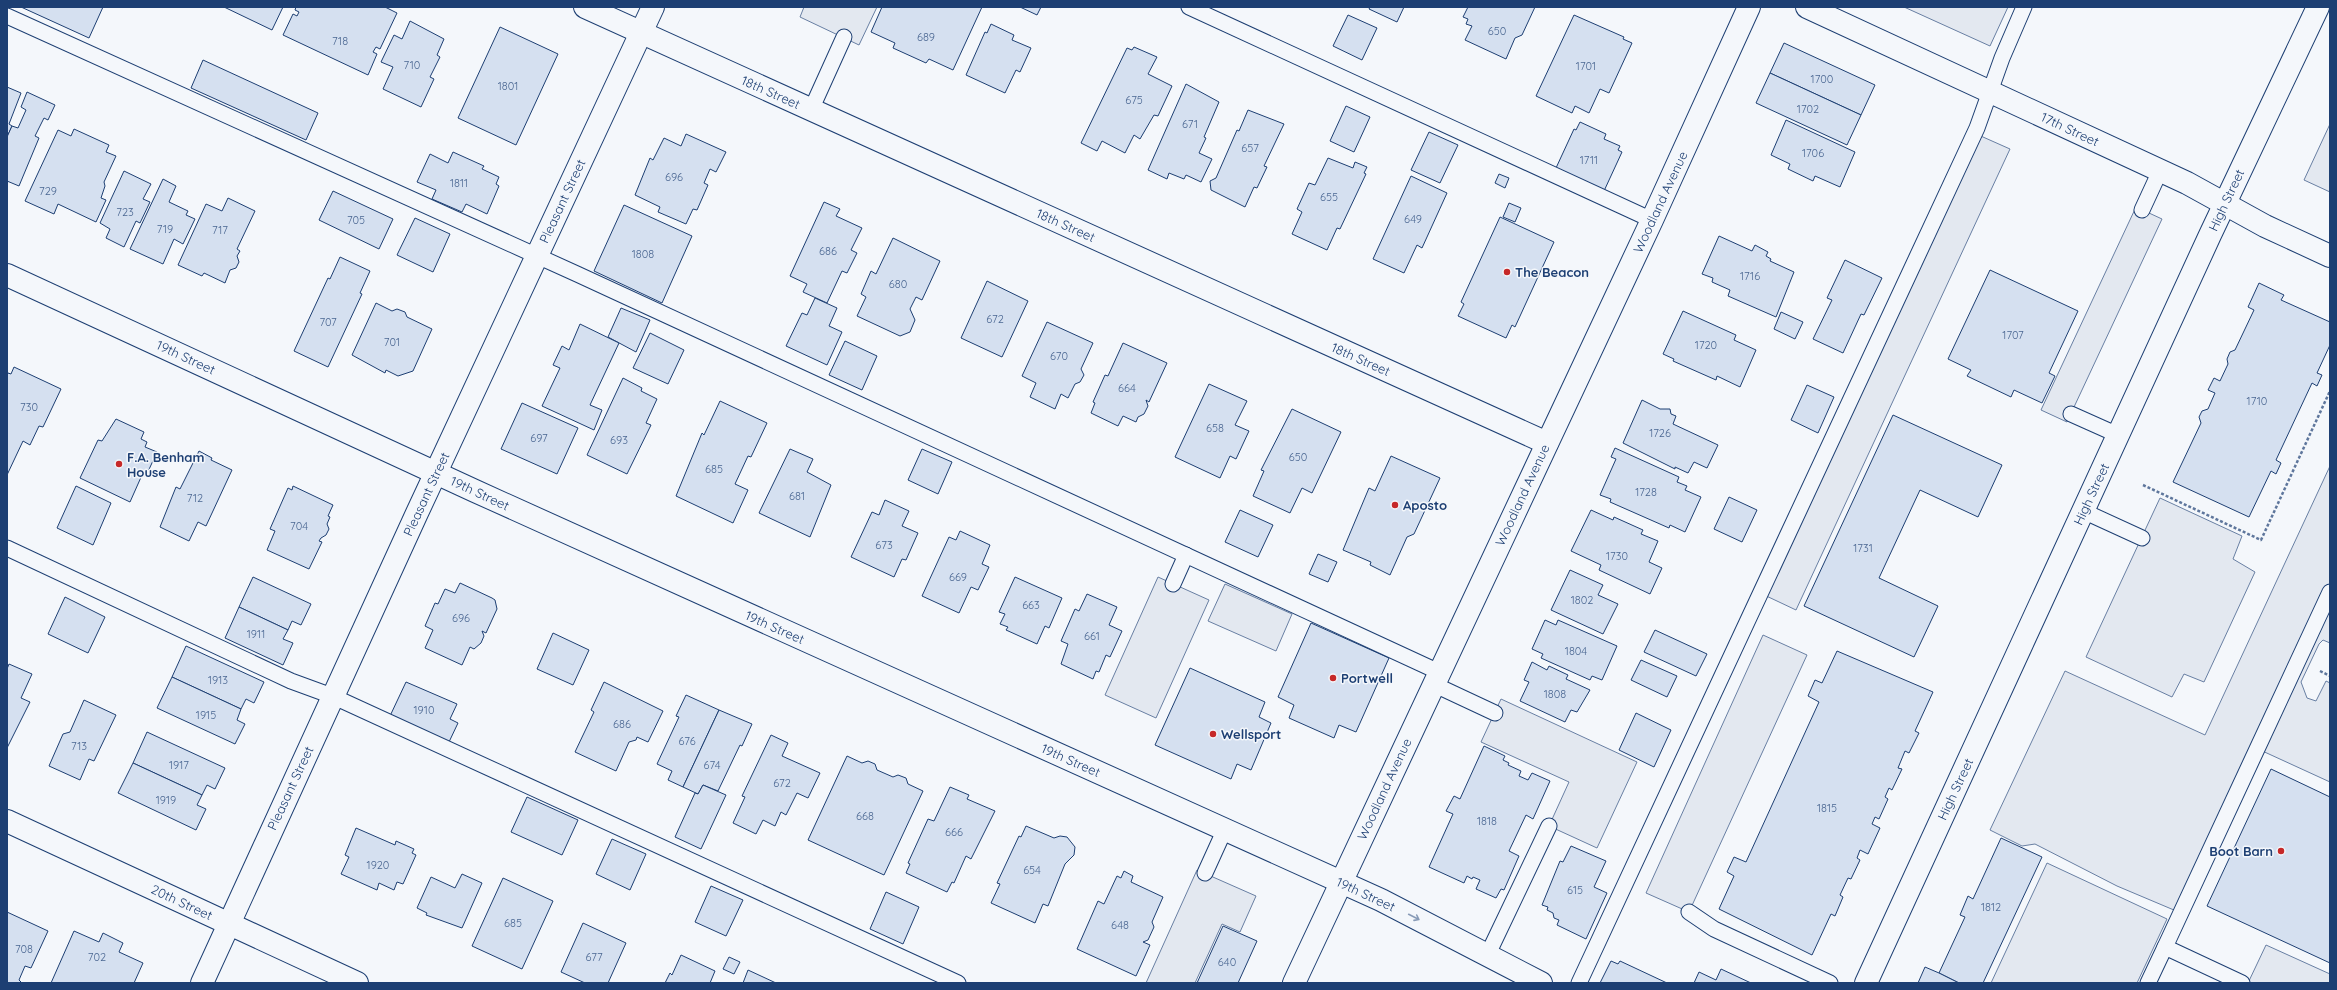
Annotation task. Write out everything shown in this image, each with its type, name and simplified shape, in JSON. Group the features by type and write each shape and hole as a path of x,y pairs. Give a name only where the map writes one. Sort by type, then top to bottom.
{"street":[{"name":"18th Street","path":"585,7 1547,443"},
{"name":"Pleasant Street","path":"202,983 332,696 653,7"},
{"name":"Woodland Avenue","path":"1294,983 1652,220 1749,7"},
{"name":"17th Street","path":"1807,7 2160,171 2265,226 2330,256"},
{"name":"High Street","path":"1866,983 2225,204 2318,7"},
{"name":"19th Street","path":"7,275 436,473 1341,882 1488,954 1541,983"},
{"name":"20th Street","path":"7,821 357,983"}],"lane":[{"path":"1189,7 1652,220"},
{"path":"1579,983 1977,128 2024,7"},
{"path":"7,16 536,257 584,277 1186,555 1436,678 1495,713"},
{"path":"811,110 844,37"},
{"path":"2142,210 2160,171"},
{"path":"2071,414 2118,436"},
{"path":"2083,511 2142,538"},
{"path":"7,548 291,681 332,696 958,983"},
{"path":"1173,584 1186,555"},
{"path":"2148,983 2330,592"},
{"path":"1488,954 1549,826"},
{"path":"1205,873 1225,829"},
{"path":"1689,912 1714,930 1830,983"},
{"path":"2165,947 2242,983"}],"path":[{"path":"2143,485 2261,540 2330,391"}],"shaded area":[{"path":"804,7 877,7 859,45 800,17"},
{"path":"1904,7 2008,7 1990,46"},
{"path":"2330,124 2330,192 2304,180"},
{"path":"1974,133 2010,149 1796,610 1760,593"},
{"path":"2136,207 2162,219 2067,422 2041,410"},
{"path":"2330,466 2330,643 2323,640 2319,644 2301,682 2307,698 2316,701 2326,681 2330,683 2330,782 2258,749 2181,913 2117,886 2035,844 2022,846 1990,830 2065,671 2205,735"},
{"path":"2160,498 2242,536 2233,559 2255,572 2204,682 2184,674 2172,697 2086,657"},
{"path":"1158,577 1209,600 1156,718 1105,695"},
{"path":"1225,584 1292,614 1276,651 1208,621"},
{"path":"1763,635 1807,655 1689,912 1646,893"},
{"path":"1501,699 1637,762 1597,848 1549,826 1569,782 1481,742"},
{"path":"2047,863 2167,919 2137,983 1991,983"},
{"path":"1197,870 1256,896 1240,932 1222,924 1195,983 1146,983"},
{"path":"2266,945 2330,974 2330,983 2248,983"}],"building":[{"path":"21,7 103,7 89,38"},
{"path":"224,7 283,7 272,30"},
{"path":"296,7 385,7 397,13 380,49 376,47 373,52 377,54 368,75 283,35 293,14 297,16 299,12 295,10"},
{"path":"882,7 982,7 953,70 929,59 926,63 893,48 895,43 871,32"},
{"path":"1020,7 1041,7 1037,15"},
{"path":"1370,7 1404,7 1397,22 1369,9"},
{"path":"1468,7 1535,7 1522,35 1515,38 1506,59 1465,40 1472,26 1466,24 1468,19 1463,17"},
{"path":"1348,15 1377,28 1362,60 1333,46"},
{"path":"1574,15 1624,37 1623,39 1632,43 1609,93 1600,89 1589,113 1575,106 1572,113 1536,96"},
{"path":"410,21 444,39 437,55 440,57 430,77 434,79 421,107 383,89 393,67 381,62 394,35 402,39"},
{"path":"991,24 1014,35 1012,40 1031,48 1020,72 1016,70 1005,93 966,75 985,32 987,33"},
{"path":"500,27 558,54 516,145 458,118"},
{"path":"1784,43 1875,85 1861,115 1770,73"},
{"path":"1134,47 1157,57 1148,74 1172,86 1158,116 1154,115 1140,139 1134,135 1125,153 1102,141 1097,151 1081,143 1127,48 1132,50"},
{"path":"203,60 318,113 306,140 191,88"},
{"path":"1770,73 1861,115 1847,145 1756,103"},
{"path":"1186,84 1219,102 1199,153 1212,159 1201,182 1186,175 1184,179 1169,173 1167,179 1148,170"},
{"path":"7,87 21,93 9,124 12,126 7,137"},
{"path":"27,92 55,105 48,120 44,118 35,136 39,138 19,186 7,181 7,137 12,126 18,128 26,110 21,107"},
{"path":"1346,106 1370,117 1354,152 1330,141"},
{"path":"1248,110 1284,124 1264,166 1267,167 1257,188 1254,187 1245,207 1211,190 1210,181 1216,178 1237,130 1239,131"},
{"path":"1786,120 1855,152 1840,187 1815,176 1813,181 1788,169 1790,164 1771,155"},
{"path":"1580,122 1606,134 1604,139 1620,146 1618,150 1622,152 1604,191 1556,168 1574,129 1576,130"},
{"path":"74,129 109,145 106,152 116,156 104,182 105,186 101,198 106,200 96,222 58,204 54,214 25,201 58,130 71,136"},
{"path":"1429,132 1458,145 1440,183 1411,170"},
{"path":"686,134 726,152 716,172 710,169 704,183 708,185 697,210 693,209 686,224 658,212 660,207 635,195 650,158 653,160 664,138 681,146"},
{"path":"453,152 484,166 482,169 499,177 496,184 499,186 487,214 466,204 462,212 432,199 436,190 417,182 430,154 448,163"},
{"path":"1328,158 1353,168 1355,162 1367,167 1364,173 1366,174 1340,229 1337,228 1327,250 1292,234 1302,212 1297,209 1309,183 1315,185"},
{"path":"124,171 151,184 143,199 150,202 140,223 136,221 124,247 106,238 110,229 100,223"},
{"path":"1499,174 1509,178 1505,188 1495,183"},
{"path":"1411,176 1447,193 1422,248 1417,245 1404,273 1373,259"},
{"path":"163,179 176,186 169,202 188,211 186,215 195,219 183,244 174,239 163,264 130,249"},
{"path":"333,191 393,219 379,249 319,220"},
{"path":"228,198 255,211 237,249 240,251 237,256 239,262 236,268 230,270 225,283 204,273 202,276 178,265 206,204 222,211"},
{"path":"824,202 840,209 836,216 862,228 851,250 857,253 847,273 842,271 827,303 803,292 807,284 790,276"},
{"path":"1509,203 1521,208 1515,222 1503,217"},
{"path":"624,205 692,236 662,303 594,271"},
{"name":"The Beacon","path":"1500,217 1554,242 1515,327 1512,325 1506,338 1458,316 1464,304 1461,302"},
{"path":"415,218 450,234 433,272 397,255"},
{"path":"1719,236 1752,251 1755,245 1768,252 1766,256 1771,259 1770,261 1794,272 1776,317 1728,296 1730,290 1712,282 1713,278 1702,274"},
{"path":"893,238 940,261 922,300 916,297 910,309 915,320 910,332 900,336 857,316 866,297 861,294 871,271 876,274"},
{"path":"340,257 370,271 360,293 362,294 328,367 294,351 328,278 330,279"},
{"path":"1845,260 1882,278 1864,315 1861,314 1843,353 1813,339 1832,300 1827,298"},
{"path":"1990,270 2078,311 2049,373 2055,376 2042,403 2014,390 2011,397 1967,376 1971,370 1948,359"},
{"path":"987,281 1028,301 1002,357 961,338"},
{"path":"2259,283 2284,295 2281,300 2330,322 2330,345 2317,373 2322,375 2317,386 2312,383 2276,460 2281,463 2276,474 2271,471 2249,517 2173,482 2201,423 2199,417 2202,411 2208,409 2215,393 2208,390 2214,378 2220,381 2228,364 2227,359 2230,352 2235,350 2254,310 2248,307"},
{"path":"815,298 837,308 829,326 842,332 827,365 786,346 802,313 807,315"},
{"path":"376,303 392,311 397,309 405,312 407,317 432,329 413,371 398,376 386,370 385,373 352,355"},
{"path":"621,308 650,320 636,352 608,337"},
{"path":"1683,311 1736,335 1734,340 1756,350 1740,387 1717,376 1716,380 1673,361 1674,359 1663,354"},
{"path":"1781,312 1803,322 1795,339 1774,329"},
{"path":"1047,322 1093,343 1081,369 1084,375 1080,382 1075,384 1068,398 1061,394 1055,409 1030,397 1036,383 1022,376"},
{"path":"580,324 619,343 590,405 602,410 594,430 542,406 560,368 553,365 562,346 569,350"},
{"path":"650,333 684,350 668,384 633,368"},
{"path":"845,341 877,356 862,390 829,375"},
{"path":"1123,343 1167,363 1149,402 1146,400 1148,406 1144,414 1138,417 1136,422 1123,416 1118,426 1091,413 1095,403 1093,402 1105,375 1108,376"},
{"path":"14,367 61,389 43,427 39,426 30,445 23,441 7,475 7,375 8,373 11,374"},
{"path":"623,378 642,388 641,391 657,399 646,423 651,425 627,474 587,455"},
{"path":"1209,384 1247,401 1235,425 1249,431 1236,459 1230,456 1220,478 1175,457"},
{"path":"1807,385 1834,397 1818,433 1791,420"},
{"path":"1642,400 1660,409 1670,409 1671,414 1676,416 1673,424 1718,445 1707,468 1694,462 1688,473 1675,467 1675,469 1623,443"},
{"path":"720,401 767,423 751,457 748,456 735,484 748,490 733,523 676,496 702,433 704,435"},
{"path":"522,403 578,428 557,474 501,449"},
{"path":"1292,409 1341,432 1312,493 1302,488 1290,513 1253,496 1264,471 1261,470"},
{"path":"1893,415 2002,465 1978,517 1920,490 1879,578 1938,606 1914,657 1804,606"},
{"name":"F.A. Benham House","path":"116,419 144,432 141,439 147,442 145,447 157,452 146,476 142,475 130,502 80,478 98,440 102,441"},
{"path":"1615,448 1679,477 1677,482 1687,486 1685,490 1701,497 1685,532 1670,525 1669,528 1610,502 1611,499 1600,495 1616,459 1611,457"},
{"path":"790,449 813,459 807,472 831,485 810,537 759,513"},
{"path":"922,449 952,462 938,494 908,480"},
{"path":"199,451 212,458 211,460 232,470 206,526 198,522 189,541 160,527 176,487 180,489"},
{"name":"Aposto","path":"1391,456 1440,478 1414,534 1407,537 1390,575 1370,565 1371,562 1343,550 1369,488 1375,491"},
{"path":"76,486 111,503 93,545 57,528"},
{"path":"293,486 333,505 328,516 330,517 327,524 329,529 326,535 319,541 322,542 309,569 267,550 275,531 270,529 288,488 292,490"},
{"path":"1729,497 1757,510 1742,542 1714,529"},
{"path":"885,500 909,511 902,526 918,533 906,560 902,559 894,577 851,557 872,512 879,515"},
{"path":"1240,510 1273,525 1258,557 1225,542"},
{"path":"1591,510 1613,520 1614,517 1643,530 1641,534 1658,541 1649,562 1662,568 1650,594 1599,570 1601,565 1571,551"},
{"path":"960,531 990,545 982,564 989,567 978,590 971,587 959,613 922,596 949,537 956,540"},
{"path":"1318,554 1337,562 1328,582 1309,574"},
{"path":"1570,570 1603,585 1598,595 1618,604 1603,634 1551,610"},
{"path":"253,577 311,604 301,625 292,621 288,630 239,607"},
{"path":"1015,577 1062,598 1049,628 1045,626 1037,644 1006,630 1008,627 1000,624 1005,614 999,612"},
{"path":"460,583 495,600 497,609 486,633 482,631 484,636 481,643 474,649 470,647 462,665 425,648 433,630 425,626 435,603 438,604 445,589 455,593"},
{"path":"1087,594 1117,607 1109,625 1122,631 1110,657 1106,655 1099,672 1096,671 1093,679 1061,664 1068,644 1061,641 1075,609 1079,611"},
{"path":"65,597 105,617 88,653 48,634"},
{"path":"239,607 288,630 283,639 293,643 283,665 225,638"},
{"path":"1545,620 1556,625 1558,620 1617,646 1602,680 1592,676 1590,680 1541,658 1543,654 1532,649"},
{"name":"Portwell","path":"1311,623 1389,658 1356,732 1339,725 1334,738 1289,718 1294,705 1278,697"},
{"path":"1655,630 1707,654 1696,676 1644,652"},
{"path":"553,633 589,650 573,685 537,669"},
{"path":"186,646 264,682 254,703 246,699 241,709 172,677"},
{"path":"1837,651 1933,692 1915,731 1919,733 1909,753 1905,751 1898,768 1902,769 1892,790 1889,788 1885,797 1888,799 1879,819 1875,817 1872,824 1880,828 1868,854 1860,850 1857,858 1860,860 1851,879 1848,878 1840,895 1843,897 1835,916 1831,914 1812,955 1719,909 1734,876 1727,872 1734,857 1746,862 1819,702 1808,696 1815,680 1822,683"},
{"path":"1641,660 1677,676 1667,697 1631,680"},
{"path":"1532,662 1547,670 1549,666 1568,675 1566,679 1590,690 1577,712 1571,710 1565,722 1520,701 1529,682 1524,680"},
{"path":"9,664 32,674 21,698 30,702 7,748 7,669"},
{"name":"Wellsport","path":"1190,668 1265,702 1259,717 1271,723 1251,770 1237,764 1231,779 1155,745"},
{"path":"172,677 241,709 237,720 245,724 235,744 157,708"},
{"path":"406,682 457,704 450,719 458,723 449,742 390,716"},
{"path":"604,682 663,711 648,742 637,737 636,740 629,742 616,771 575,752 594,712 591,710"},
{"path":"686,695 719,710 683,787 668,780 672,771 657,764 679,717 676,716"},
{"path":"84,700 116,715 94,761 89,759 80,780 49,766 63,734 70,732"},
{"path":"719,710 752,724 718,791 703,785 698,794 683,787"},
{"path":"1636,713 1671,730 1654,767 1619,750"},
{"path":"147,732 225,768 215,789 207,785 202,795 133,763"},
{"path":"771,735 788,743 782,756 820,773 808,798 797,793 786,815 781,812 775,826 763,820 756,834 733,823 745,797 742,796"},
{"path":"1484,746 1505,756 1503,760 1509,763 1508,765 1521,771 1519,776 1528,780 1532,773 1550,781 1533,819 1526,815 1509,851 1519,856 1504,890 1501,889 1496,898 1476,889 1480,880 1473,877 1472,879 1467,876 1464,883 1429,867 1453,814 1446,811 1454,796 1460,799"},
{"path":"847,756 862,763 868,761 875,764 877,770 893,777 898,775 906,778 908,784 923,791 884,875 808,840"},
{"path":"133,763 202,795 197,805 206,809 196,830 118,793"},
{"name":"Boot Barn","path":"2271,769 2330,797 2330,963 2207,906"},
{"path":"703,785 726,795 701,849 675,837 695,793 698,794"},
{"path":"950,787 969,795 967,799 995,811 971,859 966,856 954,883 952,882 947,892 906,873 910,864 908,863 928,819 934,821"},
{"path":"527,797 578,820 562,855 511,832"},
{"path":"1026,826 1054,838 1060,836 1067,837 1075,847 1074,855 1065,864 1048,906 1043,904 1035,923 991,903 1000,884 997,883 1019,836 1021,837"},
{"path":"356,828 395,845 396,841 414,849 412,853 416,855 403,884 397,882 394,890 379,883 377,890 341,874 349,857 345,855"},
{"path":"2001,838 2042,857 1983,983 1959,983 1939,973 1965,917 1960,915 1968,896 1973,899"},
{"path":"612,839 646,854 630,890 596,874"},
{"path":"1571,846 1606,861 1594,887 1607,893 1586,939 1557,925 1559,920 1554,918 1553,913 1547,910 1548,907 1542,905 1560,861 1563,862"},
{"path":"1124,871 1133,876 1131,882 1163,897 1152,922 1154,927 1148,940 1143,942 1150,945 1136,976 1077,949 1098,901 1104,904 1117,876 1121,878"},
{"path":"462,874 482,883 462,928 426,915 427,913 417,908 431,877 455,888"},
{"path":"503,878 553,901 522,969 472,946"},
{"path":"711,886 743,900 726,936 695,922"},
{"path":"886,892 919,907 903,944 870,929"},
{"path":"7,912 48,931 31,968 25,966 19,980 22,983 7,983"},
{"path":"583,923 626,943 608,983 585,983 561,972"},
{"path":"1223,926 1257,941 1238,983 1197,983"},
{"path":"74,931 99,942 103,933 123,943 119,952 143,963 134,983 51,983"},
{"path":"681,955 715,971 710,983 665,983 670,973 672,975"},
{"path":"729,957 740,962 734,974 723,969"},
{"path":"1611,961 1618,964 1620,961 1667,983 1600,983"},
{"path":"1925,967 1939,973 1959,983 1918,983"},
{"path":"1721,969 1751,983 1694,983 1699,972 1716,980"},
{"path":"748,970 776,983 743,983"}],"place":[{"name":"The Beacon","path":"1507,272"},
{"name":"F.A. Benham House","path":"119,464"},
{"name":"Aposto","path":"1395,505"},
{"name":"Portwell","path":"1333,678"},
{"name":"Wellsport","path":"1213,734"},
{"name":"Boot Barn","path":"2281,851"}]}
